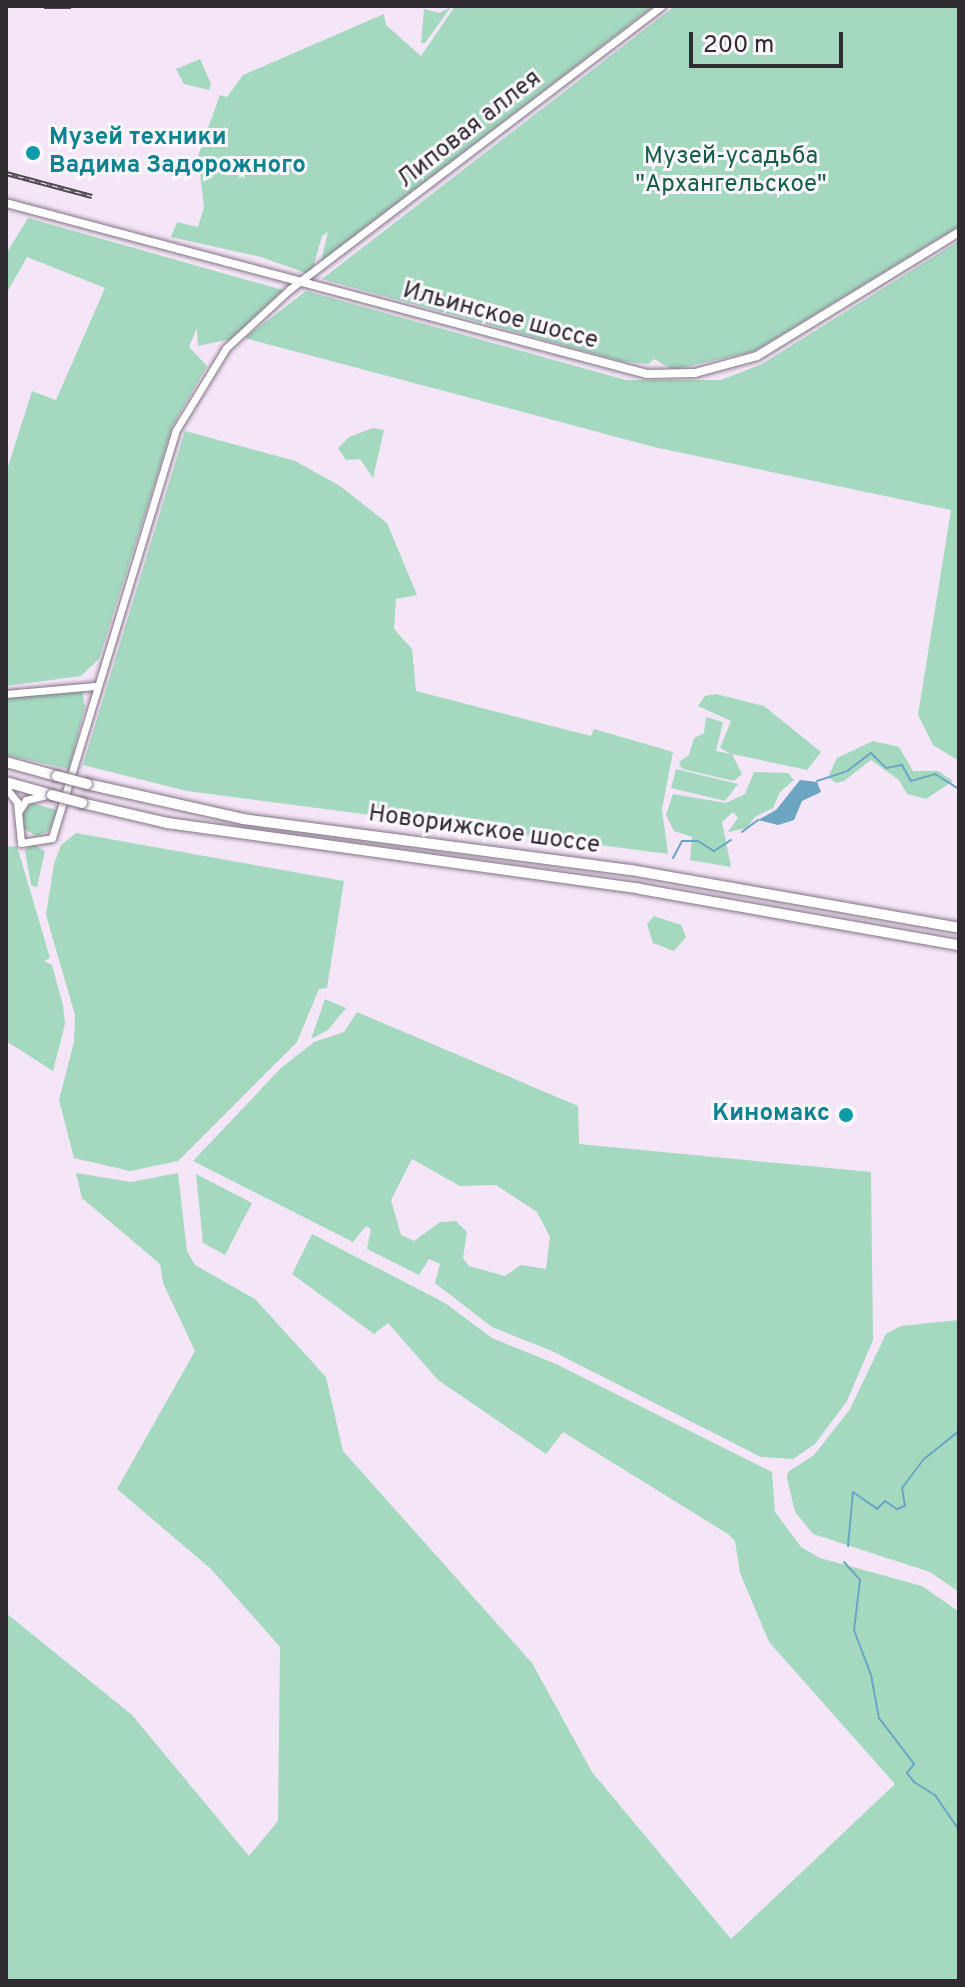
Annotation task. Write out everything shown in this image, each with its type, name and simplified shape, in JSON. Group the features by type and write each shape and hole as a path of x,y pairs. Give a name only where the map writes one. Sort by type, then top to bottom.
{"highway":[{"name":"Новорижское шоссе","path":"6,762 87,784 243,819 631,870 959,928"},
{"name":"Новорижское шоссе","path":"6,785 167,823 640,889 959,945"}],"main road":[{"name":"Ильинское шоссе","path":"6,203 618,369 695,373 757,356 959,232"}],"street":[{"name":"Липовая аллея","path":"18,813 21,843 55,835 95,686 183,414 237,335 300,283 662,6"},
{"path":"6,694 95,686"},
{"path":"6,785 18,813 31,798 52,795"}],"green space":[{"path":"455,6 654,6 321,261 328,232 322,236 311,275 261,257 171,237 177,222 198,227 204,207 198,156 220,95 227,97 243,75 384,14 386,25 421,56"},
{"name":"Музей-усадьба \"Архангельское\"","path":"675,6 959,6 959,226 755,351 673,370 654,359 648,364 621,361 322,279"},
{"path":"451,7 425,43 421,43 424,9 439,13"},
{"path":"200,59 211,84 209,90 184,84 176,69"},
{"path":"28,218 283,290 231,339 198,346 197,328 189,347 207,366 173,425 99,659 81,676 6,686 6,473 32,391 56,400 105,288 27,257 6,294 6,254"},
{"path":"959,241 959,761 933,745 918,715 951,510 654,447 245,338 306,291 626,380 721,380 762,364"},
{"path":"373,428 384,430 373,478 360,459 346,460 338,448 349,437"},
{"path":"185,431 295,461 340,486 387,523 417,595 396,599 394,629 412,649 416,691 591,736 594,729 673,752 662,809 668,854 187,791 83,765"},
{"path":"82,691 85,707 69,769 6,755 6,698"},
{"path":"716,694 764,706 821,752 807,770 732,754 742,774 734,781 682,769 679,762 689,755 694,738 704,733 706,717 723,722 716,751 731,754 720,748 731,721 698,706 705,696"},
{"path":"873,741 899,747 913,771 938,771 953,781 926,799 907,794 899,780 871,760 844,781 836,783 828,777 837,758"},
{"path":"676,769 738,784 725,801 671,788"},
{"path":"754,772 788,773 794,780 780,792 773,808 755,817 747,828 728,832 738,818 733,812 722,822 731,867 690,860 692,837 674,831 666,815 673,794 726,803 745,794"},
{"path":"32,803 57,810 49,831 37,836 24,829 23,812"},
{"path":"76,833 344,881 327,988 319,989 297,1042 178,1161 130,1171 74,1158 59,1100 74,1042 75,1015 46,915 54,864 61,845"},
{"path":"32,844 45,851 37,887 31,885 25,851"},
{"path":"17,846 50,958 44,961 52,965 63,1005 65,1024 53,1071 6,1041 6,847"},
{"path":"654,916 681,925 686,937 674,951 653,943 647,924"},
{"path":"325,999 346,1008 328,1030 311,1039"},
{"path":"357,1012 578,1106 579,1144 871,1172 873,1340 847,1401 815,1444 793,1459 761,1457 552,1351 492,1327 435,1283 440,1264 429,1259 419,1275 367,1249 371,1229 366,1226 353,1242 193,1161 281,1068 314,1042 344,1032","holes":["412,1159 460,1186 496,1185 537,1212 550,1237 546,1269 521,1265 505,1276 469,1266 463,1258 467,1232 456,1221 440,1222 414,1241 401,1235 391,1200"]},
{"path":"76,1173 131,1182 178,1173 187,1251 195,1265 255,1299 326,1377 343,1451 532,1663 592,1772 731,1939 895,1784 769,1642 740,1573 735,1541 728,1534 563,1432 546,1454 438,1380 388,1323 374,1334 292,1274 312,1234 445,1303 492,1338 556,1364 772,1472 775,1512 801,1547 820,1558 922,1586 958,1611 959,1981 6,1981 6,1613 132,1715 249,1856 278,1821 280,1647 211,1569 117,1489 195,1351 163,1283 160,1264 82,1198"},
{"path":"196,1174 252,1203 225,1255 203,1243"},
{"path":"959,1320 959,1592 930,1572 813,1534 795,1512 787,1478 788,1472 814,1455 850,1409 886,1334 901,1326"}],"water":[{"path":"800,780 817,782 821,792 802,801 794,820 778,825 758,820 776,810"}],"waterway":[{"path":"817,781 847,771 871,753 886,768 902,765 911,781 935,774 959,789"},
{"path":"742,832 758,820"},
{"path":"673,858 682,841 698,841 714,851 731,840"},
{"path":"848,1546 853,1492 877,1509 885,1501 897,1509 905,1506 902,1488 924,1459 959,1431"},
{"path":"844,1562 860,1580 854,1630 871,1675 879,1718 914,1764 907,1773 914,1782 935,1795 959,1830"}],"railway":[{"path":"44,6 71,6"},
{"path":"6,173 92,196"}],"place":[{"name":"Музей техники Вадима Задорожного","path":"33,153"},
{"name":"Киномакс","path":"846,1115"}]}
